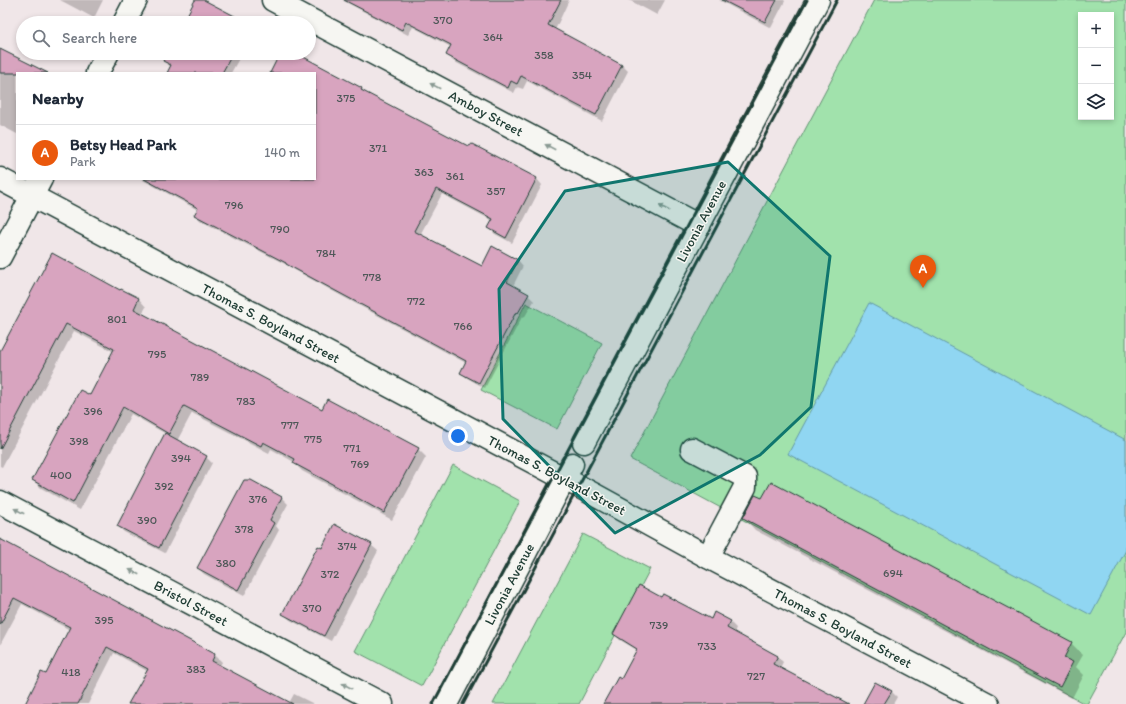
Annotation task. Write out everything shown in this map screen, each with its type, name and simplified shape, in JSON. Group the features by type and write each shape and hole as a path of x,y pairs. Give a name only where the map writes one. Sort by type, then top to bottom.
{"street":[{"path":"128,16 136,0"},
{"name":"Amboy Street","path":"273,0 303,16"},
{"name":"Livonia Avenue","path":"584,442 818,0"},
{"name":"Amboy Street","path":"316,23 699,226"},
{"path":"98,72 104,60"},
{"name":"Thomas S. Boyland Street","path":"0,179 37,187 568,471 708,557 988,704"},
{"path":"0,257 37,187"},
{"path":"692,449 745,477 745,487 708,557"},
{"name":"Livonia Avenue","path":"446,704 568,471"},
{"name":"Bristol Street","path":"0,502 382,704"}],"highlighted area":[{"path":"728,162 830,256 811,407 760,455 615,533 503,419 499,289 565,191"}],"green space":[{"path":"874,0 1126,0 1126,632 1087,704 630,459"},
{"path":"526,303 602,343 557,429 481,390"},
{"path":"453,465 520,501 422,686 355,651"},
{"path":"583,534 650,569 579,704 493,704"}],"water":[{"path":"869,303 1126,440 1126,550 1091,615 788,454"}],"building":[{"path":"195,0 204,0 235,16 187,16"},
{"path":"344,0 561,0 548,25 622,65 596,115 521,76 517,84 511,81 508,88 446,55 451,45 406,22 402,30"},
{"path":"722,0 777,0 765,22"},
{"path":"0,49 16,57 16,60 22,60 46,72 16,72 0,73"},
{"path":"229,60 223,72 168,72 171,65 163,61"},
{"path":"276,60 309,60 362,88 361,90 468,146 472,144 537,178 506,238 488,228 493,219 436,189 414,231 482,266 492,246 518,260 507,282 529,294 518,313 516,312 479,383 460,373 466,361 286,263 194,215 198,208 146,180 316,180 316,72 270,72"},
{"path":"52,253 120,290 121,289 139,298 134,309 322,409 327,399 419,448 384,513 293,463 295,459 263,442 261,446 184,406 169,434 123,407 73,503 32,480 80,390 90,395 114,349 66,324 0,449 0,351"},
{"path":"165,433 207,456 159,548 117,526"},
{"path":"244,480 251,480 282,497 270,520 274,523 238,590 197,568"},
{"path":"771,482 1072,642 1064,658 1073,662 1060,687 743,518 755,495 762,498"},
{"path":"334,524 372,544 324,636 282,614 318,546 322,548"},
{"path":"0,539 215,654 212,661 293,704 128,704 148,669 107,647 78,704 25,704 41,672 46,674 70,627 14,598 0,625"},
{"path":"639,585 661,597 663,594 711,619 714,612 731,621 727,628 778,656 773,664 849,704 603,704 618,677 621,679 637,649 613,634"},
{"path":"875,682 892,691 884,704 863,704"}],"railway":[{"path":"433,704 807,0"},
{"path":"463,704 837,0"}],"place":[{"name":"Betsy Head Park","path":"923,288"}]}
